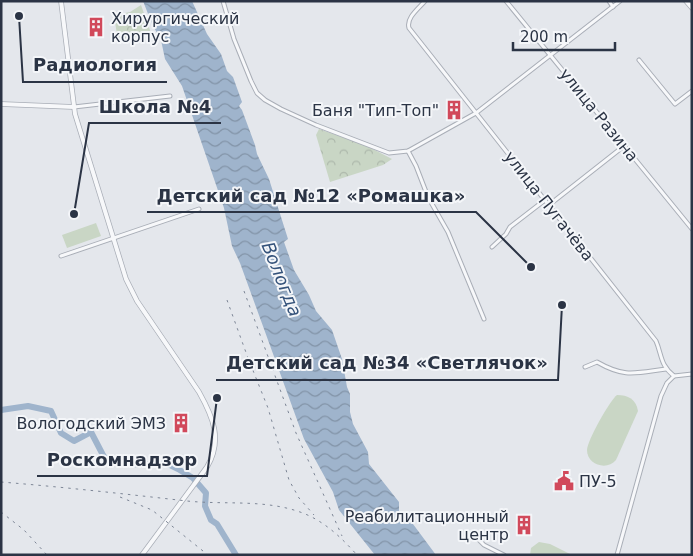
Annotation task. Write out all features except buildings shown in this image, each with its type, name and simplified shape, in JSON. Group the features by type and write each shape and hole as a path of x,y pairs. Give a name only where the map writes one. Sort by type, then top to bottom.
{"street":[{"path":"61,1 75,114 126,279 137,301 196,387 207,406 215,432 216,448 212,460 142,555"},
{"path":"223,1 234,39 257,93 265,100 316,125 389,153 408,151 476,113 620,1"},
{"name":"улица Пугачёва","path":"425,1 409,19 409,28 656,341 662,363 674,376"},
{"name":"улица Разина","path":"506,1 692,229"},
{"path":"609,1 613,7"},
{"path":"686,1 692,8"},
{"path":"639,60 675,104 692,91"},
{"path":"1,104 74,107 170,96"},
{"path":"549,205 624,146"},
{"path":"408,151 428,197 448,232 484,319"},
{"path":"492,247 506,234 510,226 545,200"},
{"path":"61,256 200,209"},
{"path":"585,366 597,362 620,373 666,368"},
{"path":"617,554 661,396 667,383 674,376 692,374"},
{"path":"474,535 484,545 504,555"}],"green space":[{"path":"141,5 151,33 118,41 114,15 130,12"},
{"path":"319,129 367,146 392,159 383,165 330,182 316,135"},
{"path":"96,223 101,236 67,248 62,235"},
{"path":"617,395 631,398 638,411 616,460 608,465 598,465 588,455 588,445 604,412"},
{"path":"539,542 550,544 572,555 530,555 531,548"}],"water":[{"name":"Вологда","path":"143,1 192,1 207,34 221,54 227,71 233,77 242,102 239,106 257,154 269,179 288,239 284,242 294,270 316,311 332,330 342,359 350,394 350,412 353,424 368,452 369,464 399,502 399,513 410,516 410,520 436,555 375,555 339,510 333,492 304,439 240,263 232,246 224,208 182,86 165,59 161,40"}],"waterway":[{"path":"1,410 28,406 51,411 61,433 74,441 91,432 104,457 123,464 170,465 193,478 206,493 205,506 211,520 217,524 236,555"}],"railway":[{"path":"244,291 296,433 342,536"},
{"path":"227,300 268,408 289,480 299,498 314,515"},
{"path":"1,482 187,501 272,505 300,512 324,524 357,555"},
{"path":"120,497 152,510 208,555"},
{"path":"1,512 24,530 47,555"}],"place":[{"name":"Радиология","path":"19,16"},
{"name":"Хирургический корпус","path":"96,27"},
{"name":"Баня \"Тип-Топ\"","path":"454,110"},
{"name":"Школа №4","path":"74,214"},
{"name":"Детский сад №12 «Ромашка»","path":"531,267"},
{"name":"Детский сад №34 «Светлячок»","path":"562,305"},
{"name":"Роскомнадзор","path":"217,398"},
{"name":"Вологодский ЭМЗ","path":"181,423"},
{"name":"ПУ-5","path":"564,481"},
{"name":"Реабилитационный центр","path":"524,525"}]}
